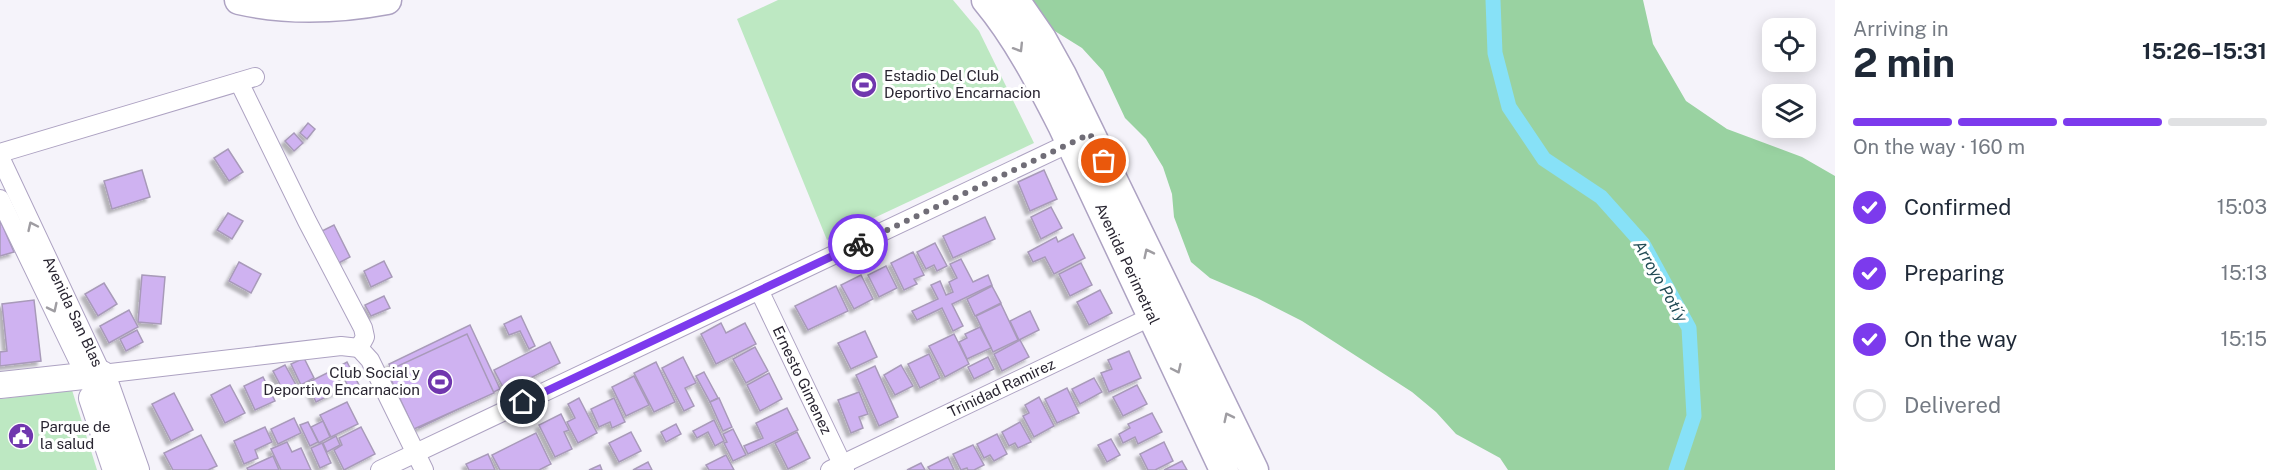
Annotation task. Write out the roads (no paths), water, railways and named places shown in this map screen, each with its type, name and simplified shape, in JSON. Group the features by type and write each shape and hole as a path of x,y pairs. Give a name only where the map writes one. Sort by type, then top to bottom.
{"main road":[{"path":"239,0 256,4 328,8 387,0"},
{"name":"Avenida Perimetral","path":"986,0 999,16 1038,80 1080,138"},
{"name":"Avenida Perimetral","path":"1015,0 1042,39 1080,138 1163,311 1254,470"},
{"name":"Avenida Perimetral","path":"1163,311 1224,470"}],"street":[{"path":"0,155 247,80 307,220 363,328 365,337 359,348"},
{"path":"380,470 1080,138"},
{"name":"Avenida San Blas","path":"0,155 136,470"},
{"name":"Avenida San Blas","path":"0,199 94,374 116,470"},
{"name":"Ernesto Gimenez","path":"759,290 839,468"},
{"name":"Trinidad Ramirez","path":"839,468 1163,311"},
{"path":"0,385 341,346 359,348 370,360 424,470"}],"waterway":[{"name":"Arroyo Poti´y","path":"1493,0 1495,53 1509,107 1544,159 1601,197 1643,244 1689,328 1694,416 1676,470"}],"place":[{"name":"Estadio Del Club Deportivo Encarnacion","path":"864,85"},
{"name":"Club Social y Deportivo Encarnacion","path":"440,382"},
{"name":"Parque de la salud","path":"21,436"}]}
